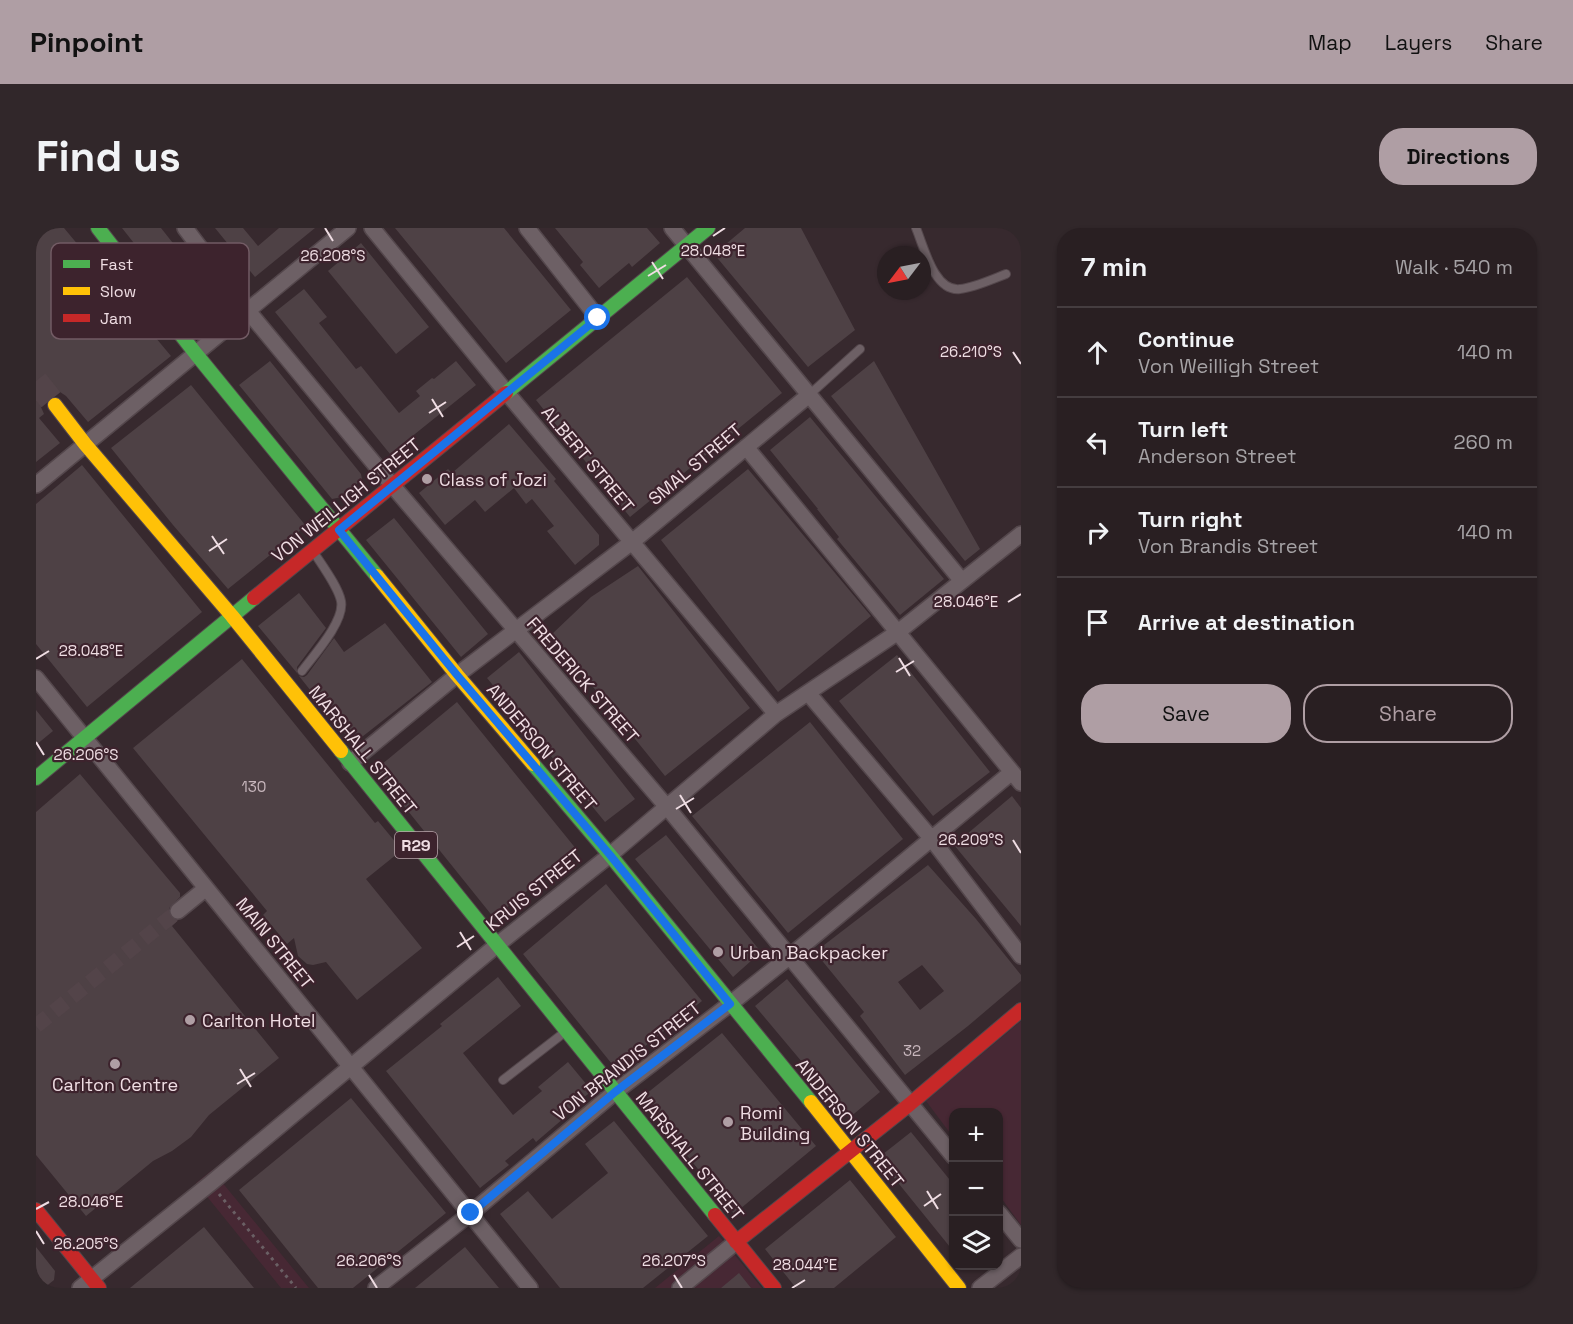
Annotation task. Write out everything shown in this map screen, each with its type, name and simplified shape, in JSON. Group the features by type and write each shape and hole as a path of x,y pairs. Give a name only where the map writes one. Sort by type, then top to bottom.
{"main road":[{"name":"ANDERSON STREET","path":"98,228 110,243"},
{"name":"VON WEILLIGH STREET","path":"36,778 708,228"},
{"name":"ANDERSON STREET","path":"184,339 457,675 610,855 851,1151 959,1288"},
{"name":"MARSHALL STREET","path":"54,405 232,616 774,1288"},
{"path":"736,1242 910,1104 1021,1010"},
{"path":"36,1210 90,1285"}],"street":[{"name":"FREDERICK STREET","path":"185,228 196,243"},
{"path":"249,310 348,228"},
{"name":"ALBERT STREET","path":"372,228 776,714"},
{"path":"527,228 598,318"},
{"path":"672,228 962,581"},
{"name":"FREDERICK STREET","path":"249,312 392,486 667,807 949,1151"},
{"path":"36,484 214,339"},
{"name":"SMAL STREET","path":"350,763 457,675 632,542 809,395"},
{"path":"746,447 1017,778"},
{"name":"KRUIS STREET","path":"90,1285 497,945 610,855 776,714 898,632 1021,534"},
{"name":"MAIN STREET","path":"36,678 530,1288"},
{"path":"808,693 931,838 1021,956"},
{"name":"VON BRANDIS STREET","path":"376,1288 471,1213 615,1092 789,957 931,838 1017,778"},
{"path":"178,911 205,889"},
{"path":"1001,1216 1021,1240"},
{"path":"680,1288 736,1242"},
{"path":"980,1288 1021,1256"}],"lane":[{"path":"916,228 935,276 948,288 960,290 1006,274"},
{"path":"809,395 860,349"},
{"path":"302,671 334,627 341,610 341,600 313,551"},
{"path":"503,1080 566,1031"}],"path":[{"path":"210,1183 296,1288"}],"shaded area":[{"path":"1021,1021 1021,1225 1003,1200 1003,1108 949,1108 949,1132 926,1101"},
{"path":"212,1170 309,1288 281,1288 196,1183"},
{"path":"719,1236 762,1288 655,1288"}],"building":[{"path":"46,228 64,228 77,243 51,243 51,339 157,339 171,356 88,422 66,396 54,391 47,393 42,400 41,407 44,414 39,418 60,443 36,462 36,243"},
{"path":"122,228 161,228 173,243 134,243"},
{"path":"215,228 243,228 258,246 279,228 315,228 255,277 249,270 249,243 227,243"},
{"path":"395,228 504,228 571,310 506,363"},
{"path":"555,228 647,228 660,243 632,267 629,263 599,288 580,265 583,262"},
{"path":"745,228 801,228 855,330 808,367 714,254"},
{"path":"361,243 429,327 396,354 328,271"},
{"path":"687,277 782,393 630,517 536,400"},
{"path":"304,289 327,317 319,323 356,369 361,366 399,413 420,396 416,391 456,361 476,385 390,454 275,312"},
{"path":"270,361 361,474 362,479 342,497 332,499 239,385"},
{"path":"874,361 980,549 965,561 831,396"},
{"path":"191,385 306,526 228,589 111,448"},
{"path":"810,417 944,579 900,615 837,539 839,537 818,509 770,450"},
{"path":"509,424 556,479 554,481 599,535 599,545 575,565 547,531 554,526 532,499 526,504 514,488 485,512 475,500 445,525 419,493 448,469 452,473"},
{"path":"82,465 202,612 87,707 36,644 36,504"},
{"path":"748,469 871,616 778,692 661,540"},
{"path":"394,518 488,634 461,657 366,540"},
{"path":"638,566 750,708 665,776 551,635 591,597"},
{"path":"299,593 326,628 297,667 297,673 258,626"},
{"path":"385,623 432,682 353,744 299,676 307,675 334,638 344,652"},
{"path":"519,652 635,799 605,822 487,678"},
{"path":"897,655 990,772 933,816 839,701"},
{"path":"242,659 375,823 378,821 402,850 366,879 422,948 357,1000 326,962 307,964 298,956 294,938 287,944 263,915 267,911 133,748"},
{"path":"457,702 577,850 494,918 375,770"},
{"path":"36,710 53,731 36,745"},
{"path":"810,722 903,839 788,933 692,816"},
{"path":"80,774 180,893 180,897 169,908 170,917 178,920 172,926 279,1058 209,1115 191,1137 153,1161 86,1216 36,1155 36,812"},
{"path":"1012,796 1021,808 1021,926 954,845"},
{"path":"666,835 761,952 733,977 635,859"},
{"path":"928,865 1021,975 1021,981 905,1075 860,1016 864,1012 815,952","holes":["922,965 944,991 920,1010 898,982"]},
{"path":"606,884 702,1001 616,1069 523,954"},
{"path":"498,977 521,1006 463,1053 513,1115 542,1091 538,1087 568,1062 592,1091 561,1115 564,1118 536,1142 533,1138 505,1161 509,1165 480,1188 386,1071"},
{"path":"787,979 880,1092 849,1118 755,1006"},
{"name":"Romi Building","path":"722,1033 816,1146 734,1214 641,1098"},
{"path":"351,1098 446,1213 353,1288 318,1288 239,1190"},
{"path":"614,1121 708,1236 643,1288 560,1288 500,1214 528,1191 552,1219 608,1173 585,1144"},
{"path":"911,1132 949,1179 949,1246 878,1158"},
{"path":"850,1180 896,1237 834,1288 796,1288 765,1249"},
{"path":"204,1227 254,1288 130,1288"},
{"path":"36,1247 55,1271 54,1280 44,1288 36,1288"},
{"path":"465,1247 499,1288 415,1288"},
{"path":"739,1273 751,1288 721,1288"}],"tunnel":[{"path":"36,381 55,405"},
{"path":"36,1026 178,911"}],"traffic: fast":[{"path":"98,228 110,243"},
{"path":"506,393 708,228"},
{"path":"184,339 377,576"},
{"path":"36,778 254,598"},
{"path":"341,751 715,1215"},
{"path":"533,764 811,1102"}],"traffic: slow":[{"path":"55,405 85,444 232,616 341,751"},
{"path":"377,576 533,764"},
{"path":"811,1102 959,1288"}],"traffic: jam":[{"path":"254,598 506,393"},
{"path":"736,1242 910,1104 1021,1010"},
{"path":"36,1210 99,1288"},
{"path":"715,1215 774,1288"}],"place":[{"name":"Class of Jozi","path":"427,479"},
{"name":"Urban Backpacker","path":"718,952"},
{"name":"Carlton Hotel","path":"190,1020"},
{"name":"Carlton Centre","path":"115,1064"},
{"name":"Romi Building","path":"728,1122"}],"route":[{"path":"471,1213 615,1092 730,1004 610,855 457,675 339,530 598,318"}]}
